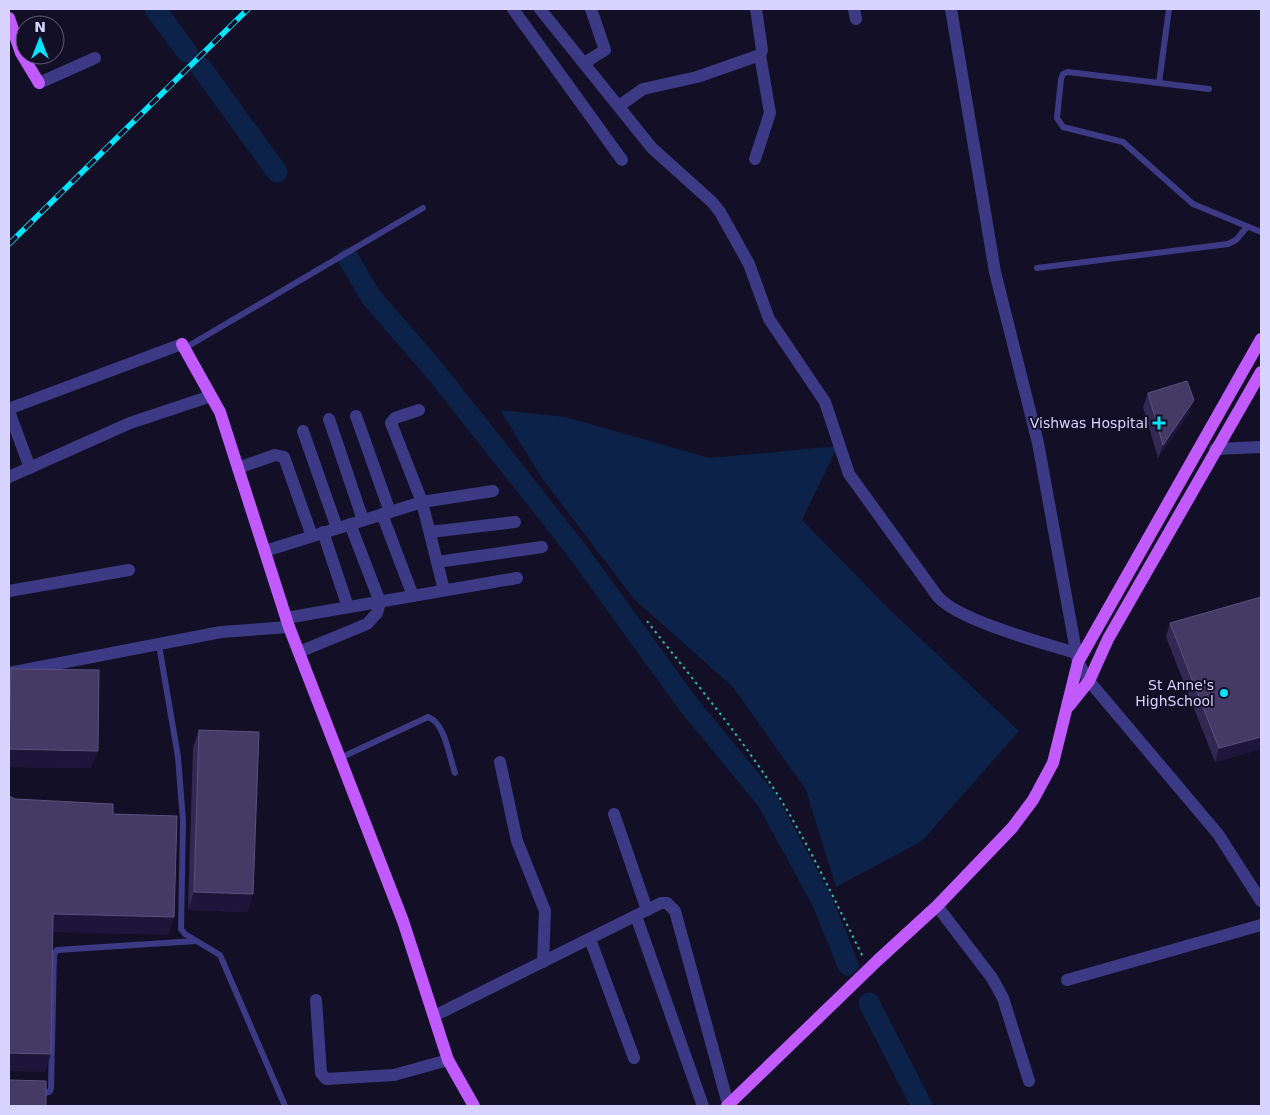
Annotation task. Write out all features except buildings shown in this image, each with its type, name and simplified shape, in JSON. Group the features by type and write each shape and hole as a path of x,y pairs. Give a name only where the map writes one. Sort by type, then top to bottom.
{"main road":[{"path":"9,18 21,53 39,83"},
{"path":"728,1105 868,969 937,906 1012,828 1032,800 1052,763 1077,658 1261,339"},
{"path":"184,346 220,412 288,622 403,921 448,1060 474,1106"},
{"path":"1066,710 1089,681 1108,638 1261,372"},
{"path":"1186,470 1199,478"}],"street":[{"path":"513,9 622,160"},
{"path":"540,9 652,148 712,202 720,212 749,264 770,319 825,402 849,474 938,597 944,604 961,612 1077,658"},
{"path":"584,63 605,50 591,9"},
{"path":"755,159 770,113 760,55 762,50 756,9"},
{"path":"951,9 995,272 1038,442 1077,658 1089,681 1218,834 1261,901"},
{"path":"619,106 643,89 698,77 760,55"},
{"path":"39,83 95,58"},
{"path":"30,468 10,414 11,408 184,346"},
{"path":"9,477 130,423 211,396"},
{"path":"419,410 395,418 391,423 422,502 444,590"},
{"path":"356,416 413,596"},
{"path":"330,419 363,520"},
{"path":"303,431 337,528"},
{"path":"1215,449 1261,447"},
{"path":"238,468 275,454 284,457 348,607"},
{"path":"265,550 422,502 493,491"},
{"path":"430,532 515,522"},
{"path":"299,652 367,624 377,613 380,602 350,524"},
{"path":"437,562 542,547"},
{"path":"9,591 129,570"},
{"path":"9,673 221,632 288,622 348,607 517,578"},
{"path":"500,762 517,841 545,911 543,962"},
{"path":"614,814 642,913 703,1106"},
{"path":"434,1016 590,938 666,903 676,911 728,1105"},
{"path":"937,906 992,978 1003,998 1029,1081"},
{"path":"1067,980 1261,925"},
{"path":"590,938 634,1058"},
{"path":"316,1000 321,1073 326,1079 394,1075 448,1060"}],"lane":[{"path":"1160,83 1169,9"},
{"path":"1209,88 1068,72 1063,74 1057,118 1058,124 1063,127 1123,142 1193,204 1261,232"},
{"path":"184,346 423,208"},
{"path":"1037,268 1228,244 1236,240 1248,226"},
{"path":"159,645 178,757 183,821 181,924 185,934 220,955 285,1106"},
{"path":"340,758 428,717 435,719 440,728 455,773"},
{"path":"174,821 183,821"},
{"path":"36,1093 45,1094 51,1088 54,954 57,950 197,941"}],"path":[{"path":"647,621 737,738 781,800 824,878 868,969"}],"water":[{"path":"500,410 565,417 710,458 838,446 802,520 893,613 1019,731 922,841 836,887 806,790 733,687 634,599 541,477"}],"waterway":[{"path":"155,9 187,52"},
{"path":"200,66 277,172"},
{"path":"348,258 371,297 436,372 575,548 688,704 767,800 822,901 848,965"},
{"path":"869,1003 922,1106"}],"railway":[{"path":"9,244 248,9"}],"place":[{"name":"Vishwas Hospital","path":"1159,423"},
{"name":"St Anne's HighSchool","path":"1224,693"}]}
